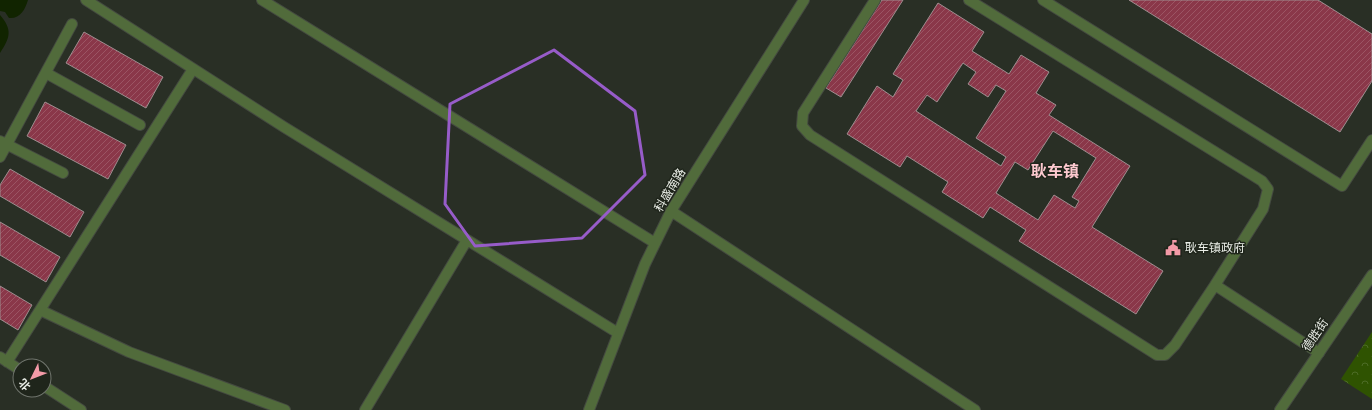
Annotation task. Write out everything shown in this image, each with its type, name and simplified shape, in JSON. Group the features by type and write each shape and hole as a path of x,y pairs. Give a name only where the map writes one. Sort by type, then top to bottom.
{"street":[{"path":"86,0 193,69 618,334"},
{"path":"262,0 655,243"},
{"name":"科盛南路","path":"589,410 645,264 671,211 804,0"},
{"path":"875,0 803,113 802,126 810,135 1157,355 1165,355 1175,345 1263,209 1268,190 1262,181 969,0"},
{"path":"1044,0 1342,186 1372,140"},
{"path":"0,157 3,143 46,73 72,24"},
{"path":"12,365 3,359 40,310 193,69"},
{"path":"46,73 140,124"},
{"path":"3,143 63,173"},
{"path":"671,211 975,410"},
{"path":"365,410 467,240"},
{"name":"德胜街","path":"1280,410 1372,275"},
{"path":"1215,285 1319,353"},
{"path":"40,310 129,352 285,410"},
{"path":"52,391 80,410"}],"highlighted area":[{"path":"554,50 635,111 645,175 582,238 475,246 445,204 450,104"}],"green space":[{"path":"1372,332 1372,399 1341,379"}],"shaded area":[{"path":"0,0 28,0 22,13 16,17 9,18 5,12 0,11"},
{"path":"0,15 7,25 9,34 0,53"}],"building":[{"path":"882,0 903,0 841,97 826,88"},
{"path":"1129,0 1318,0 1372,34 1372,81 1340,132"},
{"path":"938,3 984,32 972,51 1009,74 1021,55 1049,72 1036,93 1056,105 1049,115 1130,166 1092,227 1163,271 1136,314 1019,241 1026,230 990,207 983,218 942,192 948,182 907,156 900,167 847,134 877,86 893,97 903,80 893,74","holes":["963,63 976,72 968,84 988,97 996,85 1006,91 976,138 1006,157 1001,166 916,111 927,95 937,102","1053,131 1096,158 1072,197 1079,201 1075,208 1054,195 1038,220 996,193 1015,162 1028,170"]},
{"path":"84,32 163,77 146,108 66,63"},
{"path":"45,102 126,145 108,179 27,136"},
{"path":"10,169 84,212 70,237 0,196 0,185"},
{"path":"0,222 60,257 46,282 0,255"},
{"path":"0,286 32,305 18,330 0,319"}],"place":[{"name":"耿车镇政府","path":"1173,248"}],"district":[{"name":"耿车镇","path":"1055,171"}]}
